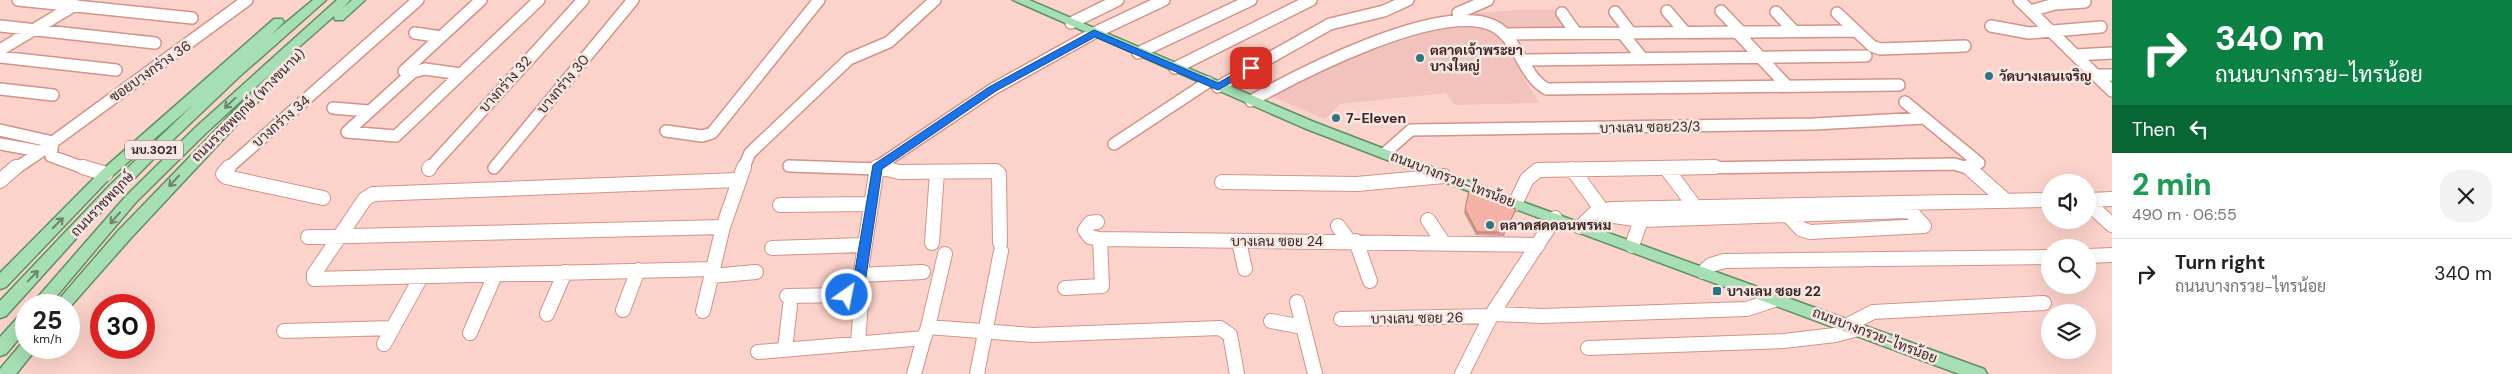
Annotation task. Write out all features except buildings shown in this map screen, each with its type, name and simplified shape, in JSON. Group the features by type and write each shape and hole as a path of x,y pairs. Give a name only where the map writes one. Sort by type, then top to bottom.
{"main road":[{"name":"นบ.3021","path":"0,283 106,174 227,65 304,0"},
{"name":"ถนนราชพฤกษ์","path":"0,312 125,179 243,66 320,0"},
{"name":"ถนนบางกรวย-ไทรน้อย","path":"1019,0 1251,101 1515,204 1978,374"},
{"name":"ถนนราชพฤกษ์","path":"49,294 131,199 201,130 352,2"},
{"name":"ถนนราชพฤกษ์ (ทางขนาน)","path":"72,294 220,132 352,2"},
{"path":"158,128 243,66"},
{"path":"0,349 15,332"},
{"path":"6,374 19,359"}],"street":[{"path":"18,0 79,3 192,18"},
{"name":"ซอยบางกร่าง 36","path":"0,181 247,0"},
{"name":"บางกร่าง 34","path":"323,198 226,177 223,174 418,0"},
{"path":"395,79 481,0"},
{"path":"462,74 418,70 368,111 347,132 396,136 462,74 539,0"},
{"name":"บางกร่าง 32","path":"429,169 583,0"},
{"name":"บางกร่าง 30","path":"494,168 633,0"},
{"path":"666,131 702,136 712,133 819,0"},
{"path":"703,311 723,227 738,180 750,153 849,59 889,42 935,0"},
{"path":"1071,23 1118,0"},
{"path":"784,349 788,301 853,294 858,290 863,245 877,167 993,89 1094,33 1164,0"},
{"path":"1138,52 1251,0"},
{"path":"1176,68 1311,0"},
{"path":"1114,144 1213,84 1330,24 1384,11 1408,0"},
{"path":"1458,13 1488,0"},
{"path":"2019,0 2051,32 2107,81"},
{"path":"2030,11 2055,4 2085,2"},
{"path":"0,50 79,3"},
{"path":"1667,11 1685,32"},
{"path":"1721,11 1787,86"},
{"path":"1616,12 1643,59"},
{"path":"1776,12 1794,31"},
{"path":"1562,13 1576,33"},
{"path":"1837,13 1872,46 1880,49 1965,46"},
{"path":"1251,101 1333,58 1419,27 1459,20 1482,20 1493,25 1504,34 1539,85 1547,89 1899,85"},
{"path":"0,26 155,43"},
{"path":"1991,26 2030,33 2101,27"},
{"path":"1504,34 1855,31"},
{"path":"414,33 441,37"},
{"path":"2076,55 2112,53"},
{"path":"1523,60 1866,56"},
{"path":"0,57 116,70"},
{"path":"0,89 53,95"},
{"path":"1905,102 1979,163"},
{"path":"333,108 368,111"},
{"name":"บางเลน ซอย23/3","path":"1385,153 1405,134 1416,130 1814,124 1924,118"},
{"path":"0,130 52,143 51,156 67,164 106,174"},
{"path":"0,144 39,152"},
{"path":"1515,204 1533,172 1572,169 1961,164 1970,168 2006,201"},
{"path":"790,166 877,167 899,172 990,170 999,174 1000,247 977,374"},
{"path":"1666,168 1696,208"},
{"path":"1572,169 1599,211 1616,218 1641,220 1790,217 1906,211 1924,226 1810,232 1801,229 1790,217"},
{"path":"932,243 937,172"},
{"path":"1222,182 1357,184 1444,176"},
{"path":"738,180 381,192 366,199 314,274 314,279 638,270 756,272"},
{"path":"2096,200 2112,199"},
{"path":"1580,227 1599,211 2041,200"},
{"path":"780,205 870,204"},
{"path":"2096,209 2112,225"},
{"path":"1462,374 1492,315 1556,218"},
{"path":"1428,220 1443,242"},
{"path":"1632,246 1641,220"},
{"path":"1065,288 1102,286 1100,239 1086,235 1086,230 1090,223 1097,222"},
{"path":"1338,226 1352,241 1370,281"},
{"path":"308,237 723,227"},
{"name":"บางเลน ซอย 24","path":"1100,239 1443,242 1538,245"},
{"path":"1239,241 1245,269"},
{"path":"772,248 863,245"},
{"path":"914,374 945,254"},
{"path":"2096,256 2112,256"},
{"path":"1703,272 1711,265 1724,261 2041,257"},
{"path":"623,310 638,270"},
{"path":"547,314 565,272"},
{"path":"859,275 923,272"},
{"path":"470,334 495,274"},
{"path":"384,344 421,277"},
{"path":"1492,315 1542,316 1747,309 1777,299"},
{"path":"858,343 861,302"},
{"path":"1297,302 1316,374"},
{"path":"1588,348 1784,341 1835,336 1853,327 1873,312 2044,303"},
{"name":"บางเลน ซอย 26","path":"1341,319 1492,315"},
{"path":"1271,321 1303,328"},
{"path":"284,331 394,328"},
{"path":"758,352 858,343 926,333 986,332 1033,335 1220,328 1230,335 1237,374"}],"shaded area":[{"name":"ตลาดเจ้าพระยา บางใหญ่","path":"1554,10 1568,30 1513,30 1493,19 1485,24 1496,31 1539,103 1455,105 1446,93 1340,104 1325,119 1256,90 1303,70 1477,13"}],"place":[{"name":"ตลาดเจ้าพระยา บางใหญ่","path":"1420,58"},
{"name":"วัดบางเลนเจริญ","path":"1989,76"},
{"name":"7-Eleven","path":"1336,118"},
{"name":"ตลาดสดดอนพรหม","path":"1490,225"},
{"name":"บางเลน ซอย 22","path":"1717,291"}],"route":[{"path":"847,295 853,294 858,290 874,176 877,167 993,89 1094,33 1218,87 1251,68"}]}
